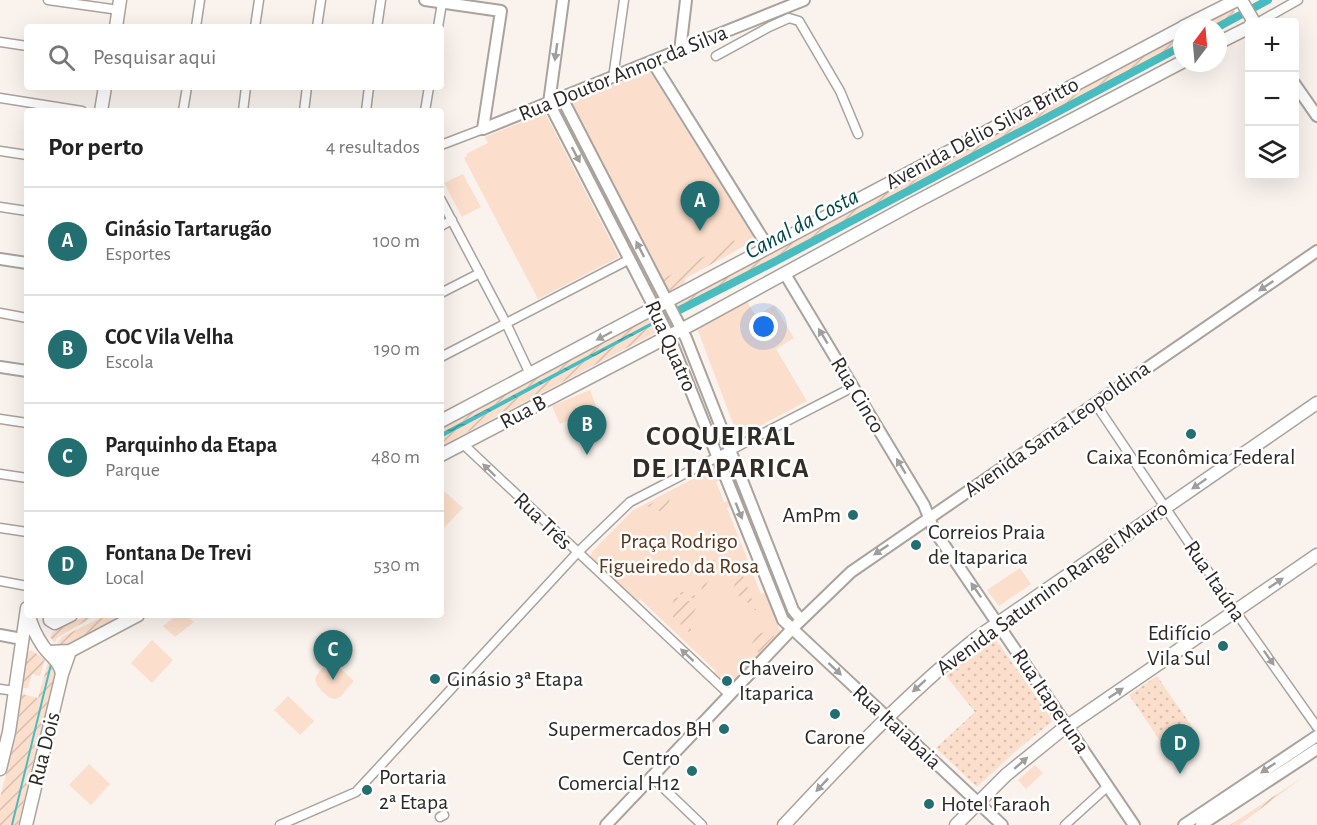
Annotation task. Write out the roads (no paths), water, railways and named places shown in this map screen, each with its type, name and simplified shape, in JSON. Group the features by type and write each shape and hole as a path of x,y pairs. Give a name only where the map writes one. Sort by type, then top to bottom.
{"main road":[{"path":"117,24 122,3"},
{"name":"Avenida Délio Silva Britto","path":"1227,18 1248,14"},
{"name":"Avenida Délio Silva Britto","path":"1227,34 1248,14"},
{"name":"Avenida Délio Silva Britto","path":"444,419 656,310 768,247 1173,32"},
{"name":"Avenida Délio Silva Britto","path":"666,330 785,274 910,205 1173,67"},
{"path":"102,106 105,90"},
{"name":"Rua B","path":"444,454 666,330"},
{"name":"Avenida Saturnino Rangel Mauro","path":"784,825 886,718 935,671 997,622 1317,403"},
{"path":"956,825 1021,762 1067,726 1317,555"},
{"path":"0,770 2,743 15,691 25,618"},
{"path":"30,618 46,650 59,664 62,674"},
{"path":"21,645 33,643 46,650 70,651 132,618"},
{"name":"Rua Dois","path":"26,825 62,674 70,651"}],"street":[{"path":"48,0 122,3 121,24"},
{"path":"196,24 200,0"},
{"path":"255,24 259,0"},
{"path":"317,24 321,0"},
{"path":"377,24 381,0"},
{"path":"425,0 442,3 502,5 483,129"},
{"path":"549,103 563,0"},
{"path":"613,78 624,0"},
{"path":"680,51 686,0"},
{"name":"Rua Doutor Annor da Silva","path":"444,144 680,51 789,3 804,0"},
{"name":"Avenida Délio Silva Britto","path":"1248,14 1298,0"},
{"path":"438,24 442,3"},
{"path":"716,56 789,18 799,21 840,91 858,134"},
{"path":"0,42 24,46"},
{"path":"652,61 768,247"},
{"path":"102,106 110,90"},
{"path":"184,108 186,90"},
{"path":"243,108 246,90"},
{"path":"304,108 307,90"},
{"path":"366,108 369,90"},
{"path":"426,108 428,90"},
{"path":"1299,90 1317,116"},
{"path":"0,98 63,108"},
{"name":"Rua Quatro","path":"562,98 679,324 794,612 801,620"},
{"name":"Rua Quatro","path":"549,103 666,330 689,382 782,618 792,629"},
{"path":"0,151 24,155"},
{"path":"444,205 506,323 530,374"},
{"path":"0,207 24,211"},
{"path":"444,224 452,220"},
{"name":"Avenida Santa Leopoldina","path":"606,825 792,629 851,572 1317,251"},
{"path":"0,259 24,263"},
{"path":"444,355 630,259"},
{"path":"444,291 480,273"},
{"name":"Rua Cinco","path":"785,274 924,505 929,517"},
{"path":"0,313 24,317"},
{"path":"0,367 24,371"},
{"path":"280,825 358,790 577,553 632,501 853,387"},
{"name":"Rua Itaúna","path":"1095,403 1317,727"},
{"path":"0,419 24,423"},
{"name":"Rua Três","path":"463,444 730,695"},
{"path":"0,474 24,478"},
{"name":"Rua Itaperuna","path":"929,517 934,530 1134,825"},
{"path":"0,528 24,532"},
{"path":"754,548 766,543"},
{"path":"766,577 778,572"},
{"path":"0,581 24,585"},
{"name":"Rua Itaiabaia","path":"792,629 1002,825"},
{"path":"0,635 21,645"},
{"path":"0,688 15,691"},
{"path":"1184,825 1317,736"},
{"path":"1201,825 1317,749"},
{"path":"651,776 702,825"},
{"path":"1065,825 1108,786"}],"water":[{"path":"654,321 655,324 444,436 444,431"}],"waterway":[{"name":"Canal da Costa","path":"1227,22 1268,0"},
{"name":"Canal da Costa","path":"656,322 1173,51"},
{"name":"Canal da Costa","path":"12,825 51,664"}],"place":[{"name":"Ginásio Tartarugão","path":"700,231"},
{"name":"Caixa Econômica Federal","path":"1191,434"},
{"name":"COC Vila Velha","path":"587,455"},
{"name":"AmPm","path":"853,515"},
{"name":"Correios Praia de Itaparica","path":"916,545"},
{"name":"Edifício Vila Sul","path":"1223,646"},
{"name":"Ginásio 3ª Etapa","path":"435,679"},
{"name":"Parquinho da Etapa","path":"333,680"},
{"name":"Chaveiro Itaparica","path":"727,681"},
{"name":"Carone","path":"835,714"},
{"name":"Supermercados BH","path":"724,729"},
{"name":"Centro Comercial H12","path":"692,771"},
{"name":"Fontana De Trevi","path":"1180,774"},
{"name":"Portaria 2ª Etapa","path":"367,790"},
{"name":"Hotel Faraoh","path":"929,804"}],"district":[{"name":"COQUEIRAL DE ITAPARICA","path":"721,453"}],"park label":[{"name":"Praça Rodrigo Figueiredo da Rosa","path":"679,554"}]}
